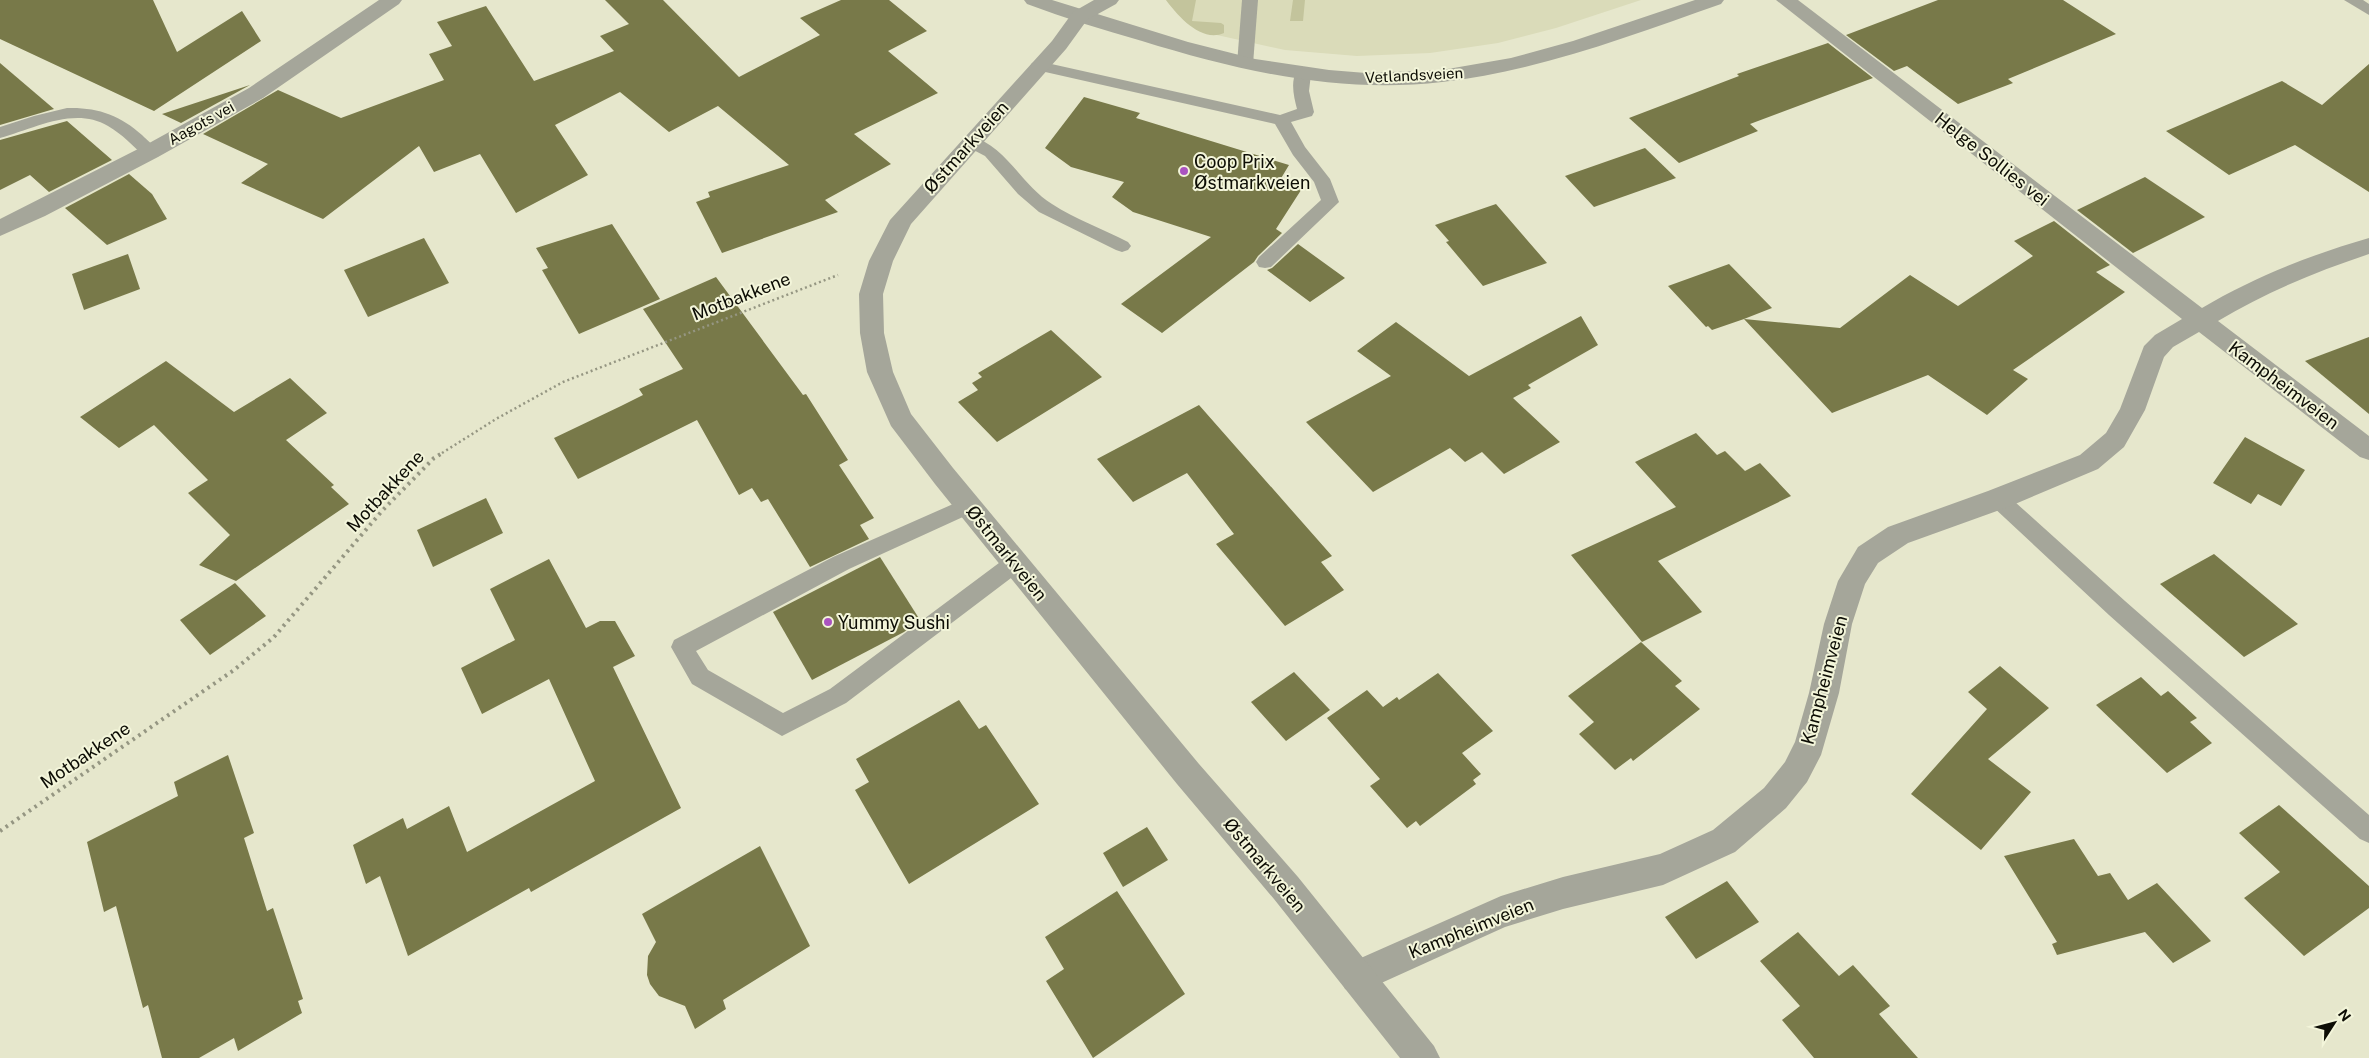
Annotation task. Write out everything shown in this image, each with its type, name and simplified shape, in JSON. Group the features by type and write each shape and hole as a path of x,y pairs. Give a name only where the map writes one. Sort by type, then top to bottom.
{"street":[{"name":"Aagots vei","path":"0,228 37,211 150,152 256,93 392,0"},
{"name":"Vetlandsveien","path":"1034,0 1082,8 1198,52 1245,64 1303,74 1388,79 1441,76 1496,67 1553,53 1714,0"},
{"path":"1082,8 1109,0"},
{"name":"Helge Sollies vei","path":"1786,0 2198,320"},
{"name":"Østmarkveien","path":"1082,8 1059,45 970,141 901,220 881,261 871,294 872,333 880,372 900,419 1188,774 1286,888 1422,1058"},
{"name":"Kampheimveien","path":"1356,977 1500,912 1563,893 1664,869 1724,841 1775,798 1796,772 1810,745 1824,693 1838,624 1852,581 1868,555 1898,535 1998,499 2088,462 2115,440 2132,410 2153,353 2164,341 2252,290 2320,262 2369,246"},
{"name":"Kampheimveien","path":"2198,320 2369,450"}],"lane":[{"path":"1245,64 1250,0"},
{"path":"2352,0 2369,10"},
{"path":"1038,66 1282,120 1306,112 1301,91 1303,74"},
{"path":"0,132 58,115 88,113 109,119 150,152"},
{"path":"1265,262 1330,202 1330,196 1322,181 1295,145 1282,120"},
{"path":"970,141 991,152 1024,190 1045,208 1122,246"},
{"path":"1998,499 2369,831"},
{"path":"969,505 840,562 682,647 700,676 782,725 838,696 1015,563"}],"path":[{"name":"Motbakkene","path":"0,831 234,670 274,637 414,477 442,453 496,419 563,382 811,284 881,261"}],"shaded area":[{"path":"1166,0 1641,0 1556,28 1498,43 1430,53 1357,56 1285,50 1199,31 1186,22"},
{"path":"1166,0 1196,0 1192,21 1221,23 1224,25 1224,33 1215,35 1199,31 1184,20"},
{"path":"1293,0 1305,0 1303,21 1290,21"}],"building":[{"path":"0,0 153,0 177,52 242,11 261,41 154,111 0,39"},
{"path":"605,0 663,0 739,77 820,35 800,18 841,0 889,0 927,31 888,51 938,93 854,134 891,164 825,200 838,212 722,253 696,202 710,197 708,192 789,165 718,106 669,132 620,92 555,125 588,175 516,213 480,154 434,172 419,146 323,219 241,183 268,164 203,134 278,90 341,118 444,80 429,54 452,46 437,22 486,6 534,81 614,51 600,36 629,24"},
{"path":"1938,0 2063,0 2116,34 2008,79 2013,83 1958,104 1907,66 1894,71 1846,35"},
{"path":"1828,43 1873,78 1750,124 1758,131 1679,163 1629,118 1739,76 1737,74"},
{"path":"0,63 54,109 0,125"},
{"path":"2369,64 2369,192 2295,145 2229,175 2166,131 2282,81 2322,105"},
{"path":"250,85 181,123 162,114"},
{"path":"1084,97 1140,113 1136,118 1289,165 1280,180 1303,187 1276,229 1282,233 1254,262 1162,333 1121,304 1211,237 1133,212 1112,197 1124,182 1071,167 1045,148"},
{"path":"67,121 112,160 49,192 30,175 0,190 0,140"},
{"path":"1645,148 1676,178 1594,207 1565,176"},
{"path":"129,174 152,194 167,219 107,245 65,208"},
{"path":"2145,177 2205,217 2133,253 2077,210"},
{"path":"1496,204 1547,263 1483,286 1446,242 1449,241 1435,225"},
{"path":"2054,221 2110,265 2096,272 2125,292 2013,370 2028,379 1987,415 1928,375 1832,413 1744,319 1840,328 1910,275 1958,306 2033,256 2014,241"},
{"path":"612,224 660,299 579,334 542,270 548,268 536,248"},
{"path":"424,238 449,283 368,317 344,270"},
{"path":"1298,244 1345,278 1310,302 1267,270 1272,268"},
{"path":"128,254 140,289 84,310 72,274"},
{"path":"1729,264 1772,308 1712,330 1708,326 1706,327 1668,286"},
{"path":"716,277 803,395 806,394 848,460 839,465 874,518 860,525 869,539 810,567 768,499 761,502 752,488 739,495 697,420 578,479 554,438 643,395 639,389 683,369 643,309"},
{"path":"1581,316 1598,345 1528,385 1531,388 1513,398 1560,442 1504,474 1482,452 1465,462 1450,448 1373,492 1306,422 1391,376 1357,351 1396,322 1469,376"},
{"path":"1051,330 1102,377 997,442 958,402 978,390 972,383 982,377 978,373"},
{"path":"2369,337 2369,414 2305,361"},
{"path":"166,361 234,412 290,378 327,413 286,440 334,485 331,487 349,504 236,581 199,565 230,535 188,493 208,480 154,425 119,448 80,417"},
{"path":"1199,405 1332,556 1321,562 1344,590 1285,626 1216,544 1234,534 1187,473 1133,502 1097,459"},
{"path":"1696,433 1717,455 1725,451 1745,471 1760,463 1791,496 1658,561 1702,612 1642,642 1571,555 1676,507 1635,462"},
{"path":"2245,437 2305,470 2281,506 2258,494 2251,504 2213,483"},
{"path":"486,498 503,533 433,567 417,530"},
{"path":"2214,554 2298,624 2244,657 2160,584"},
{"path":"880,557 920,620 904,632 812,680 773,612"},
{"path":"549,559 586,628 600,621 615,621 635,656 613,667 681,808 531,892 529,888 408,956 380,876 366,884 353,845 403,818 407,829 449,806 467,852 595,781 549,679 482,714 461,668 515,640 490,589"},
{"path":"235,583 266,616 210,655 180,620"},
{"path":"1641,642 1682,681 1675,686 1700,709 1633,761 1631,758 1615,770 1579,734 1594,722 1568,696"},
{"path":"2000,666 2049,708 1988,759 2031,792 1981,850 1911,794 1987,709 1968,692"},
{"path":"1294,672 1330,710 1286,741 1251,702"},
{"path":"1438,673 1493,731 1462,753 1481,774 1473,780 1476,784 1420,826 1416,821 1407,828 1370,786 1380,779 1327,718 1367,690 1383,707 1397,697 1399,700"},
{"path":"2141,677 2161,696 2168,691 2197,718 2190,722 2212,743 2167,773 2096,705"},
{"path":"959,700 979,729 986,725 1039,804 909,884 855,790 869,782 856,759"},
{"path":"228,755 254,833 244,838 267,911 273,908 303,999 298,1001 302,1013 238,1051 234,1038 199,1058 162,1058 148,1005 143,1008 116,906 104,912 87,842 178,796 174,782"},
{"path":"2279,805 2369,886 2369,908 2304,956 2244,898 2280,872 2239,833"},
{"path":"1147,827 1168,860 1123,887 1103,853"},
{"path":"2074,839 2098,876 2110,873 2128,900 2157,883 2211,941 2173,963 2145,932 2057,955 2052,944 2057,942 2004,856"},
{"path":"760,846 810,946 723,1000 726,1009 695,1029 685,1006 659,996 650,984 647,975 648,956 656,942 642,914"},
{"path":"1727,881 1759,922 1696,959 1665,917"},
{"path":"1117,891 1185,994 1093,1058 1046,981 1064,969 1045,937"},
{"path":"1798,932 1839,976 1853,965 1890,1006 1879,1014 1918,1058 1814,1058 1782,1020 1800,1006 1760,961"}],"place":[{"name":"Coop Prix Østmarkveien","path":"1184,171"},
{"name":"Yummy Sushi","path":"828,622"}]}
